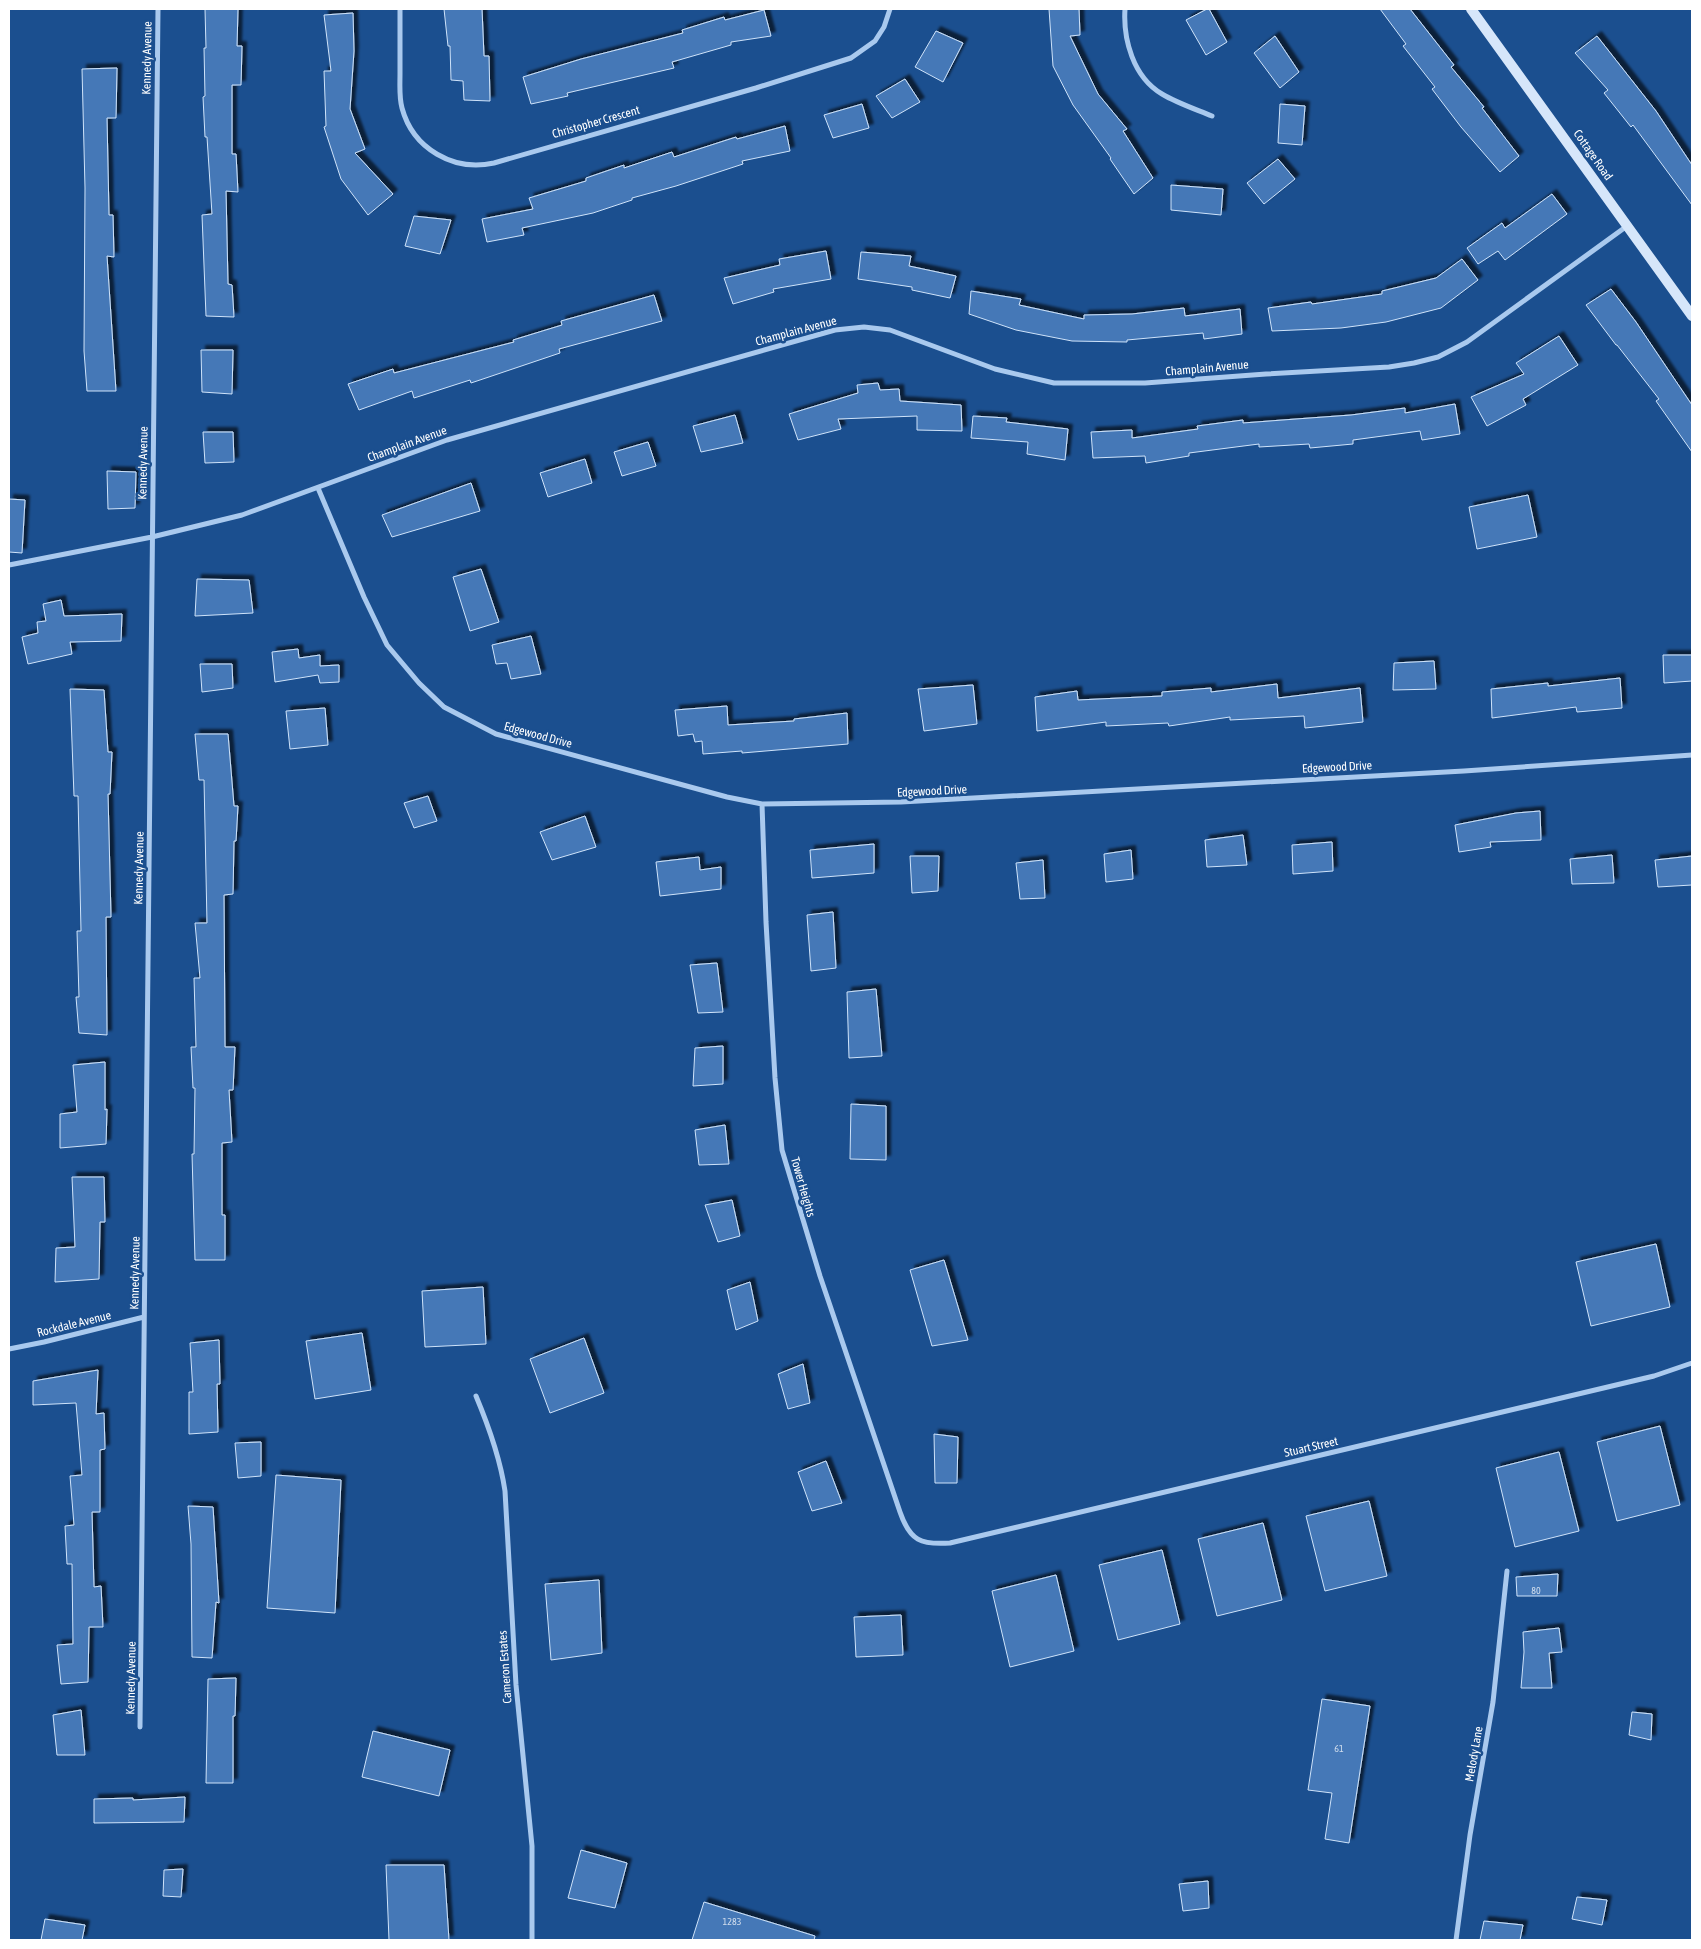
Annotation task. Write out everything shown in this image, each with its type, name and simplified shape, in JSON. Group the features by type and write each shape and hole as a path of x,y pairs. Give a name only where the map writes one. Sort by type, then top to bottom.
{"street":[{"name":"Kennedy Avenue","path":"140,1727 158,9"},
{"name":"Christopher Crescent","path":"400,9 400,93 402,108 408,125 436,155 456,163 477,166 494,163 756,88 852,58 875,41 884,27 890,9"},
{"path":"1125,9 1127,45 1144,78 1161,94 1212,116"},
{"name":"Cottage Road","path":"1472,9 1692,316"},
{"name":"Champlain Avenue","path":"9,565 152,537 242,515 447,440 699,367 849,327 890,330 995,369 1054,383 1146,383 1377,368 1414,363 1438,357 1467,342 1627,225"},
{"name":"Edgewood Drive","path":"318,488 387,646 419,683 444,707 496,734 726,797 762,804 929,801 1464,771 1692,755"},
{"name":"Tower Heights","path":"762,804 770,1000 782,1150 820,1276 903,1520 914,1537 924,1543 932,1544"},
{"name":"Rockdale Avenue","path":"9,1349 144,1317"},
{"name":"Stuart Street","path":"932,1544 950,1544 1654,1376 1692,1363"},
{"name":"Cameron Estates","path":"476,1396 494,1440 502,1466 505,1491 516,1685 532,1846 532,1940"},
{"name":"Melody Lane","path":"1456,1940 1470,1835 1493,1702 1508,1571"}],"building":[{"path":"205,9 238,9 237,46 242,46 241,85 232,85 232,154 236,154 238,192 226,191 228,284 232,285 234,317 206,316 202,215 212,214 203,97 205,96"},
{"path":"444,9 482,9 484,56 489,56 490,101 464,100 463,81 451,80 450,46 448,46"},
{"path":"1049,9 1079,9 1080,35 1070,36 1098,94 1127,129 1123,131 1153,178 1134,194 1073,105 1053,66"},
{"path":"1209,9 1227,42 1206,55 1186,20"},
{"path":"1380,9 1410,9 1454,65 1451,67 1484,107 1482,108 1519,156 1500,172 1461,127 1432,89 1435,87 1403,46 1406,44"},
{"path":"764,10 771,36 731,42 731,45 672,62 674,68 567,93 568,96 531,104 523,77 581,59 683,33 682,30 724,17 725,20"},
{"path":"353,13 354,51 350,109 365,149 355,153 393,194 368,215 341,179 324,127 326,126 324,71 331,71 324,15"},
{"path":"936,31 963,43 943,82 915,67"},
{"path":"1275,36 1299,72 1280,88 1254,53"},
{"path":"1597,36 1656,111 1692,165 1692,205 1633,125 1631,127 1604,93 1608,90 1575,53"},
{"path":"117,68 116,118 107,118 109,215 113,215 114,257 107,256 116,391 87,391 84,351 85,188 82,69"},
{"path":"905,79 920,102 892,118 876,96"},
{"path":"862,104 869,128 833,138 824,115"},
{"path":"1280,104 1305,106 1302,145 1278,143"},
{"path":"785,126 790,151 742,161 743,164 632,198 632,200 593,213 522,228 524,235 487,242 482,219 533,209 529,198 586,181 586,178 624,165 624,168 672,152 674,157 736,137 737,139"},
{"path":"1278,159 1295,179 1264,204 1247,183"},
{"path":"1171,185 1223,189 1221,215 1171,210"},
{"path":"1552,194 1567,214 1505,260 1498,251 1478,264 1467,248 1502,223 1505,228"},
{"path":"414,216 451,220 440,254 405,246"},
{"path":"826,251 831,279 773,289 774,292 733,304 724,278 780,265 779,259"},
{"path":"861,252 911,256 909,266 956,276 950,298 912,290 912,287 858,279"},
{"path":"1462,259 1478,280 1441,308 1386,322 1341,328 1272,331 1268,308 1382,294 1382,291 1436,278"},
{"path":"1611,289 1636,322 1692,405 1692,452 1656,401 1659,399 1586,305"},
{"path":"971,291 1021,299 1019,305 1084,319 1084,315 1132,314 1184,308 1185,316 1240,309 1242,334 1204,339 1203,333 1127,340 1127,342 1072,341 1016,330 969,314"},
{"path":"654,295 662,321 559,349 560,353 471,383 470,380 414,398 412,391 359,410 348,384 393,369 394,373 514,342 513,340 562,325 561,321"},
{"path":"1559,336 1578,365 1523,399 1526,405 1487,426 1471,397 1524,374 1516,363"},
{"path":"201,350 233,350 232,394 202,392"},
{"path":"878,383 880,390 899,389 900,401 961,405 962,431 917,430 917,416 838,419 841,429 798,440 789,414 858,393 857,385"},
{"path":"1455,404 1460,434 1422,440 1420,431 1353,440 1353,444 1310,448 1309,444 1259,447 1259,444 1189,453 1189,456 1146,463 1145,456 1093,458 1091,432 1132,430 1132,438 1198,429 1197,426 1243,420 1243,423 1351,415 1405,408 1405,413"},
{"path":"735,415 743,443 701,452 693,426"},
{"path":"973,416 1007,418 1006,422 1068,429 1065,460 1027,454 1028,442 971,438"},
{"path":"203,432 233,432 234,462 205,463"},
{"path":"648,442 656,466 622,476 614,452"},
{"path":"585,459 592,483 548,497 540,473"},
{"path":"107,471 136,472 135,508 108,509"},
{"path":"471,483 480,511 392,537 382,515"},
{"path":"1528,495 1537,537 1477,549 1469,507"},
{"path":"9,499 25,500 22,553 9,552"},
{"path":"481,569 499,622 470,631 453,577"},
{"path":"197,579 249,580 253,613 195,616"},
{"path":"61,600 64,616 122,614 121,641 70,642 72,654 28,664 22,637 38,633 37,622 46,621 43,604"},
{"path":"531,636 541,674 511,679 507,663 496,664 492,645"},
{"path":"298,649 299,658 320,655 320,666 339,665 339,682 320,683 318,675 275,682 272,652"},
{"path":"1663,655 1692,655 1692,681 1664,683"},
{"path":"1434,661 1436,689 1393,690 1394,663"},
{"path":"200,664 232,664 233,688 202,692"},
{"path":"1620,678 1622,708 1577,712 1576,707 1492,718 1491,689 1548,683 1548,686"},
{"path":"1277,684 1278,698 1360,688 1363,722 1305,728 1304,716 1230,720 1230,717 1169,726 1168,723 1106,726 1106,722 1037,731 1035,697 1077,691 1078,700 1162,696 1162,692 1211,688 1211,692"},
{"path":"973,685 977,724 924,731 918,689"},
{"path":"70,689 104,690 108,752 112,752 110,794 108,794 111,917 106,917 107,1035 79,1033 76,997 79,997 77,931 81,931 78,796 74,796"},
{"path":"727,706 728,725 794,721 794,719 847,713 848,744 742,753 742,751 703,754 702,741 695,742 693,734 678,736 675,710"},
{"path":"325,708 328,745 290,749 286,711"},
{"path":"195,734 228,734 234,806 238,806 236,841 234,841 233,894 224,895 225,1047 235,1047 233,1090 229,1090 232,1142 222,1143 222,1215 225,1215 225,1260 195,1260 192,1154 194,1154 195,1088 193,1088 191,1047 196,1047 194,978 200,978 195,923 207,923 204,780 199,780"},
{"path":"428,796 437,821 414,828 404,803"},
{"path":"1540,811 1541,840 1490,842 1491,847 1459,852 1455,825 1516,813"},
{"path":"585,816 596,847 552,860 540,832"},
{"path":"1243,835 1247,865 1207,867 1205,840"},
{"path":"1332,842 1333,871 1293,874 1292,845"},
{"path":"874,844 874,873 812,878 810,850"},
{"path":"1131,850 1133,879 1106,882 1104,854"},
{"path":"1612,855 1614,883 1572,884 1570,859"},
{"path":"910,856 939,856 938,891 912,893"},
{"path":"1692,856 1692,885 1658,887 1655,860"},
{"path":"699,857 700,870 721,867 721,889 660,896 656,862"},
{"path":"1043,860 1045,898 1020,899 1016,863"},
{"path":"833,912 836,968 811,971 807,915"},
{"path":"717,963 723,1012 698,1013 690,965"},
{"path":"876,989 882,1056 849,1058 847,992"},
{"path":"723,1046 723,1084 693,1086 695,1048"},
{"path":"105,1062 106,1144 60,1148 60,1114 77,1112 73,1065"},
{"path":"851,1104 886,1106 886,1160 850,1159"},
{"path":"725,1125 729,1164 699,1165 695,1130"},
{"path":"72,1177 104,1177 105,1222 100,1222 99,1279 55,1282 56,1248 75,1247"},
{"path":"732,1200 740,1236 718,1242 705,1205"},
{"path":"1656,1244 1670,1307 1591,1326 1576,1262"},
{"path":"944,1260 968,1340 932,1346 910,1270"},
{"path":"750,1282 758,1321 736,1330 727,1290"},
{"path":"483,1287 486,1344 425,1347 422,1291"},
{"path":"362,1333 371,1390 315,1399 306,1341"},
{"path":"584,1338 604,1393 550,1413 530,1359"},
{"path":"219,1340 220,1384 217,1384 218,1432 189,1434 189,1392 193,1392 190,1343"},
{"path":"803,1364 810,1403 788,1409 778,1374"},
{"path":"98,1370 96,1414 104,1413 105,1449 100,1450 100,1512 92,1512 94,1587 101,1586 103,1627 89,1627 88,1682 61,1684 57,1645 73,1644 72,1564 67,1564 65,1526 74,1525 70,1476 82,1475 76,1403 33,1405 33,1381"},
{"path":"1660,1426 1680,1505 1617,1521 1597,1442"},
{"path":"934,1434 958,1437 957,1483 935,1483"},
{"path":"261,1442 261,1476 238,1478 235,1443"},
{"path":"1559,1452 1579,1531 1515,1547 1496,1468"},
{"path":"826,1461 842,1503 812,1511 798,1472"},
{"path":"276,1475 341,1480 335,1613 267,1608"},
{"path":"1369,1501 1387,1576 1325,1591 1306,1516"},
{"path":"188,1506 213,1507 219,1603 216,1602 212,1658 192,1657 191,1544"},
{"path":"1263,1523 1282,1600 1217,1616 1198,1539"},
{"path":"1162,1550 1180,1624 1118,1640 1099,1565"},
{"path":"1558,1574 1557,1596 1517,1596 1516,1577"},
{"path":"1056,1575 1074,1651 1010,1667 992,1591"},
{"path":"599,1580 602,1653 551,1660 545,1584"},
{"path":"901,1615 903,1655 856,1657 854,1617"},
{"path":"1559,1628 1562,1652 1549,1653 1552,1688 1521,1688 1524,1652 1523,1632"},
{"path":"236,1678 235,1716 233,1716 233,1783 206,1783 208,1679"},
{"path":"1322,1699 1370,1706 1349,1843 1325,1839 1332,1793 1308,1790"},
{"path":"81,1710 85,1755 57,1755 53,1715"},
{"path":"1632,1712 1652,1714 1651,1740 1629,1735"},
{"path":"373,1731 450,1750 439,1796 362,1777"},
{"path":"185,1797 184,1822 94,1823 94,1799 133,1798 133,1800"},
{"path":"581,1850 627,1863 615,1908 568,1898"},
{"path":"386,1865 444,1865 449,1940 389,1940"},
{"path":"183,1869 181,1897 163,1896 164,1870"},
{"path":"1208,1881 1209,1908 1183,1911 1179,1884"},
{"path":"1577,1897 1607,1900 1602,1925 1572,1919"},
{"path":"704,1902 815,1936 814,1940 692,1940"},
{"path":"45,1919 85,1925 82,1940 41,1940"},
{"path":"1484,1921 1523,1925 1520,1940 1480,1940"}]}
